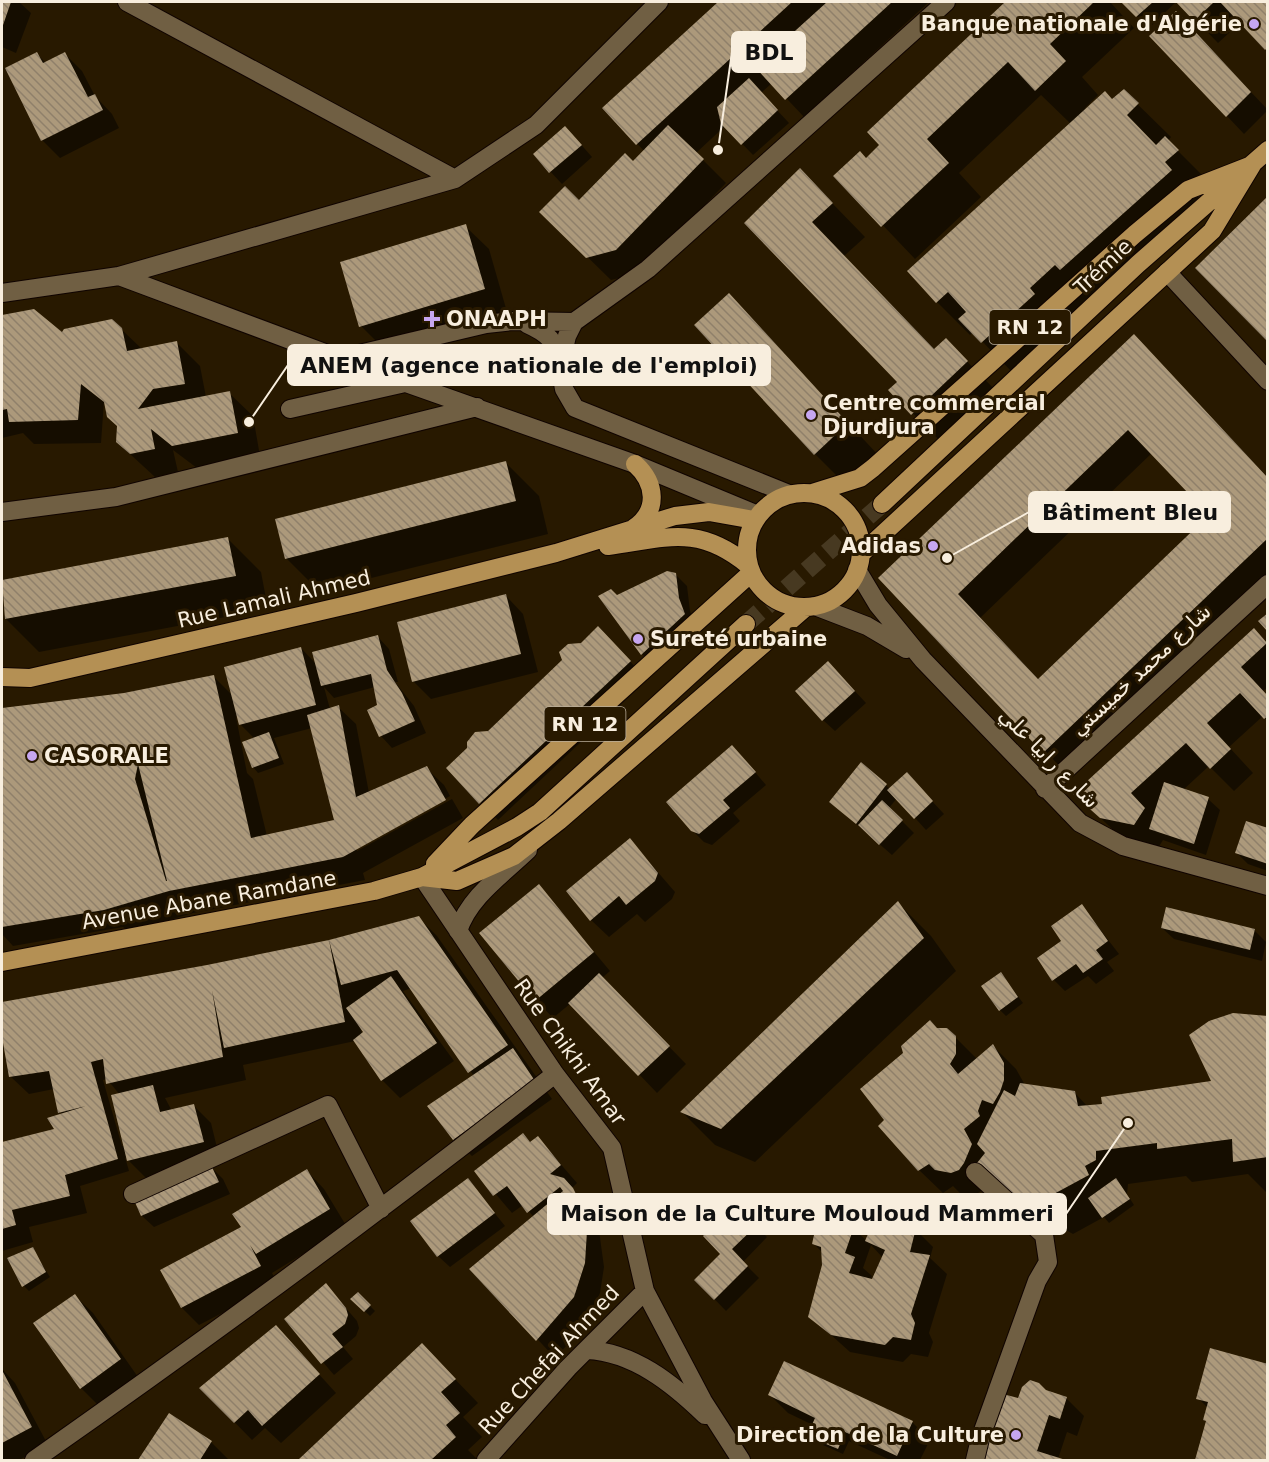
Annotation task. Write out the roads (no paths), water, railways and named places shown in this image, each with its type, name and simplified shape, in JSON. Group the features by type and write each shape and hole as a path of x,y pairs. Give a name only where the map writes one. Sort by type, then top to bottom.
{"main road":[{"name":"RN 12","path":"859,562 1212,231 1252,165 1268,150"},
{"name":"RN 12","path":"812,493 860,478 873,468 1135,234 1188,190 1252,165"},
{"name":"Trémie","path":"882,504 1138,264 1252,165"},
{"path":"631,530 648,514 653,492 650,481 635,464"},
{"path":"812,493 832,500 848,513 856,525 859,562 841,594 810,607 785,604 767,594 749,569 747,542 756,517 777,498 789,494 812,493"},
{"name":"Rue Lamali Ahmed","path":"2,677 30,678 314,614 556,553 657,520 709,512 756,517"},
{"name":"Rue Lamali Ahmed","path":"556,553 668,538 695,537 722,546 749,569"},
{"name":"RN 12","path":"422,877 472,825 749,569"},
{"name":"Avenue Abane Ramdane","path":"422,877 446,882 468,878 514,856 559,821 810,607"},
{"name":"Avenue Abane Ramdane","path":"2,962 129,936 335,901 422,877 517,827 540,812 746,624"}],"street":[{"path":"127,2 455,180"},
{"path":"2,293 119,276 455,180 536,125 659,2"},
{"path":"560,366 567,336 574,322 648,269 946,2"},
{"path":"1167,272 1268,381"},
{"path":"119,276 338,359 635,464 756,517"},
{"path":"338,359 486,324 521,321 574,322"},
{"path":"521,321 549,336 558,352 564,389 575,408 789,494"},
{"path":"290,410 406,383"},
{"path":"2,512 116,497 477,407"},
{"path":"859,562 872,597 922,660"},
{"name":"شارع محمد خميستي","path":"1045,789 1268,584"},
{"path":"810,607 867,626 922,660"},
{"name":"شارع رابيا علي","path":"922,660 1080,823 1123,846 1268,886"},
{"path":"458,932 464,914 475,901 559,821"},
{"name":"Rue Chikhi Amar","path":"422,877 555,1074 612,1148 645,1291 719,1429 740,1460"},
{"path":"34,1461 221,1329 555,1074"},
{"path":"133,1194 328,1105 381,1209"},
{"path":"975,1172 1044,1235 1048,1262 1037,1281 980,1439 975,1461"},
{"name":"Rue Chefai Ahmed","path":"486,1461 587,1350 645,1291"},
{"path":"587,1350 615,1354 642,1366 677,1391 719,1429"}],"tunnel":[{"path":"746,624 882,504"}],"place":[{"name":"Banque nationale d'Algérie","path":"1254,24"},
{"name":"BDL","path":"718,150"},
{"name":"ONAAPH","path":"432,319"},
{"name":"Centre commercial Djurdjura","path":"811,415"},
{"name":"ANEM (agence nationale de l'emploi)","path":"249,422"},
{"name":"Adidas","path":"933,546"},
{"name":"Bâtiment Bleu","path":"947,558"},
{"name":"Sureté urbaine","path":"638,639"},
{"name":"CASORALE","path":"32,756"},
{"name":"Maison de la Culture Mouloud Mammeri","path":"1128,1123"},
{"name":"Direction de la Culture","path":"1016,1435"}]}
